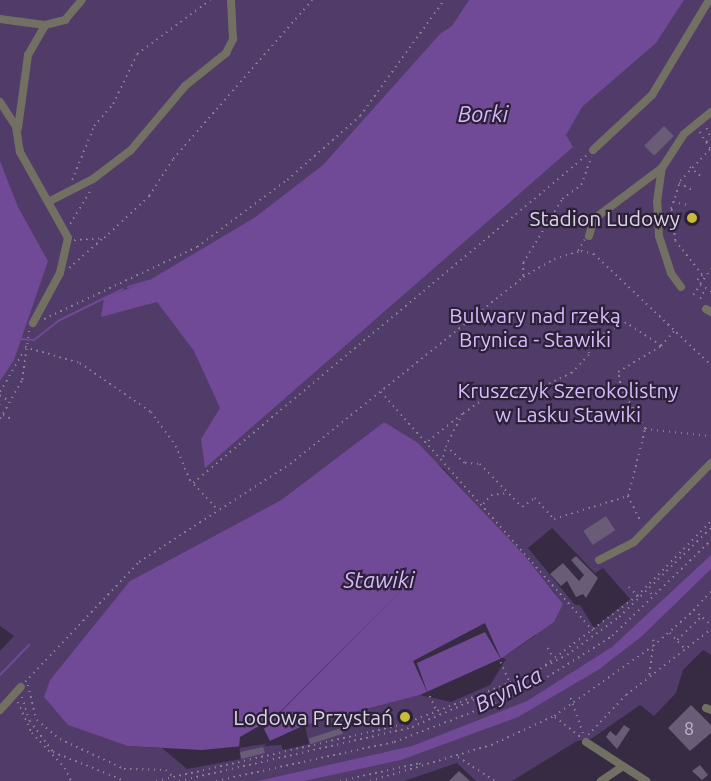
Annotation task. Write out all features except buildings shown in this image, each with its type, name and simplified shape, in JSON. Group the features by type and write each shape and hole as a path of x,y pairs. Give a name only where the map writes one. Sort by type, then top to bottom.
{"street":[{"path":"0,19 45,25 64,20 82,0"},
{"path":"48,202 101,174 131,150 185,86 226,53 233,39 231,0"},
{"path":"593,150 652,95 709,0"},
{"path":"33,323 60,273 66,235 20,152 18,137 17,109 28,55 45,25"},
{"path":"0,102 18,137"},
{"path":"589,236 594,219 662,168 684,134 711,112"},
{"path":"662,168 659,236 671,273 681,287"},
{"path":"599,561 645,533 711,463"},
{"path":"0,710 21,687"},
{"path":"585,739 646,781"},
{"path":"601,781 622,766"}],"path":[{"path":"69,192 94,126 113,104 137,54 210,0"},
{"path":"60,273 91,253 149,196 173,159 312,0"},
{"path":"33,323 197,246 246,213 360,116 444,0"},
{"path":"706,142 711,139 707,128"},
{"path":"698,280 702,275 685,259 671,233 672,202 678,183 690,167 710,149 700,132"},
{"path":"523,277 523,263 562,199 586,176 593,150"},
{"path":"193,483 593,150"},
{"path":"690,167 703,178"},
{"path":"101,174 66,235 104,238"},
{"path":"678,183 694,191"},
{"path":"672,202 689,205"},
{"path":"21,687 120,578 218,510 290,464 523,277 559,256 589,252 711,366"},
{"path":"693,295 711,269"},
{"path":"700,285 711,291"},
{"path":"700,299 706,288"},
{"path":"427,442 499,389 535,391 572,373 589,355 591,340 626,323 661,346"},
{"path":"645,533 628,496 645,429 621,389 618,372 661,346 675,330"},
{"path":"0,419 23,375 26,335"},
{"path":"24,346 80,363 151,412 176,446 193,483 218,510"},
{"path":"9,401 0,393 23,352"},
{"path":"380,392 483,504 594,632"},
{"path":"3,414 12,419"},
{"path":"442,459 446,446 463,414"},
{"path":"645,429 711,436"},
{"path":"446,446 465,463 480,464 522,507 535,498 554,519 565,518 607,500 628,496"},
{"path":"483,504 491,495 508,493"},
{"path":"544,666 594,632 637,596 711,521"},
{"path":"179,781 412,727 498,693 579,647 632,607 711,527 708,524"},
{"path":"216,781 414,736 502,703 585,655 655,598 711,540"},
{"path":"629,587 637,596"},
{"path":"370,781 457,757 554,716 653,646 711,592"},
{"path":"651,593 655,598"},
{"path":"694,609 711,625"},
{"path":"677,640 701,616"},
{"path":"585,739 650,676 711,629"},
{"path":"669,632 686,650"},
{"path":"652,640 655,643"},
{"path":"650,676 653,646"},
{"path":"548,648 554,658"},
{"path":"582,651 585,655"},
{"path":"501,662 509,682"},
{"path":"156,781 438,713 524,677"},
{"path":"21,687 37,720 56,737 124,769 168,770 173,777"},
{"path":"21,687 32,733 66,768 71,781"},
{"path":"21,687 27,715 53,752 125,781"},
{"path":"430,696 438,713"},
{"path":"500,697 502,703"},
{"path":"572,698 585,739"},
{"path":"554,716 585,739"},
{"path":"412,731 414,736"},
{"path":"457,757 495,781"},
{"path":"340,781 420,763 422,768"}],"green space":[{"path":"0,0 711,0 711,655 703,650 683,670 676,693 654,716 640,705 591,739 577,741 512,781 476,781 457,763 404,781 0,781 0,651 14,636 0,626","holes":["384,422 444,469 556,594 535,636 502,658 506,659 490,685 451,702 420,695 305,725 309,744 283,750 281,745 264,746 271,740 239,745 241,759 187,769 162,748 128,746 130,581 281,500","552,528 595,573 603,568 630,599 594,628 580,605 575,605 528,548"]}],"water":[{"name":"Borki","path":"469,0 684,0 656,43 582,107 566,135 573,147 205,468 201,439 220,408 194,351 157,302 101,317 104,298 148,281 254,218 323,165 440,34 452,26"},
{"path":"0,161 18,207 48,261 14,360 0,381"},
{"name":"Stawiki","path":"384,422 418,443 524,555 563,604 554,622 502,658 420,695 305,725 263,744 202,750 128,746 68,725 44,697 50,680 130,581 281,500"},
{"path":"711,555 711,569 641,637 598,670 518,717 401,760 304,781 258,781 412,746 527,701 612,647"}],"pier":[{"path":"422,569 264,729 271,743 239,748 240,737 275,717"},
{"path":"485,623 502,661 485,632 417,663 428,694 413,661"}],"waterway":[{"path":"128,287 148,281"},
{"path":"19,339 34,340 58,321 123,289"},
{"path":"0,675 29,645"}],"place":[{"name":"Stadion Ludowy","path":"692,218"},
{"name":"Lodowa Przystań","path":"405,717"}],"park label":[{"name":"Bulwary nad rzeką Brynica - Stawiki","path":"535,327"},
{"name":"Kruszczyk Szerokolistny w Lasku Stawiki","path":"568,402"}],"water label":[{"name":"Brynica","path":"508,689"}]}
